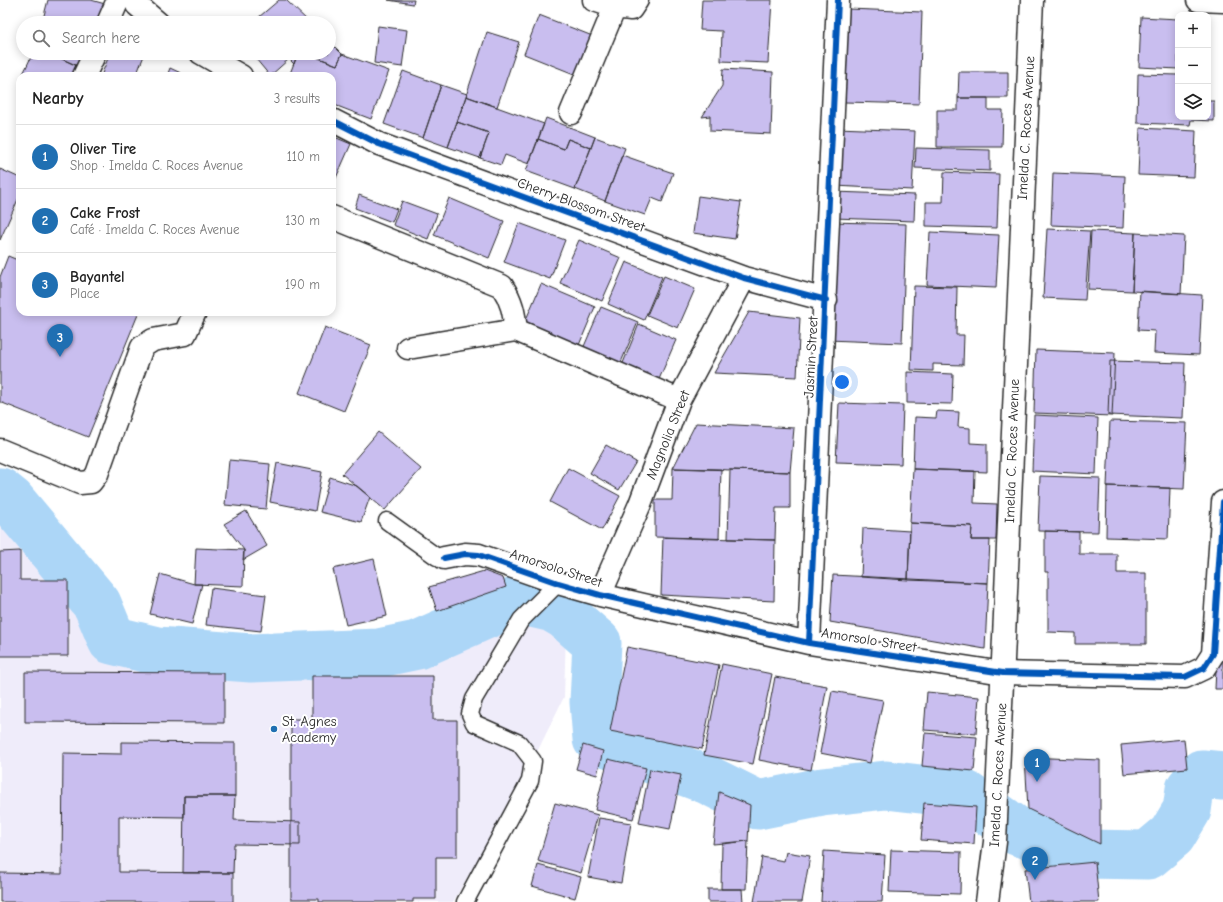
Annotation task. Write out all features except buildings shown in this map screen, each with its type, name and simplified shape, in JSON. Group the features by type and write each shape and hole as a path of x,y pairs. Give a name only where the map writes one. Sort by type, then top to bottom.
{"street":[{"path":"111,16 118,0"},
{"path":"136,0 137,5 150,16"},
{"path":"594,0 615,7 631,9 637,0"},
{"name":"Jasmin Street","path":"809,643 826,300 838,0"},
{"name":"Imelda C. Roces Avenue","path":"987,902 995,842 1032,0"},
{"path":"1198,0 1223,1"},
{"path":"572,113 615,7"},
{"path":"86,72 92,60"},
{"path":"213,60 234,72"},
{"name":"Cherry Blossom Street","path":"336,122 379,144 744,278 826,300"},
{"path":"336,219 502,286 510,297 514,308 516,330"},
{"name":"Magnolia Street","path":"600,595 640,504 679,400 744,278"},
{"path":"0,450 80,483 91,482 97,474 142,347 152,340 185,334 193,316"},
{"path":"408,348 516,330 679,400"},
{"path":"1221,546 1223,502"},
{"name":"Amorsolo Street","path":"444,558 465,554 479,555 551,590 600,595 809,643 1003,673 1185,677 1204,668 1214,654 1221,546"}],"lane":[{"path":"387,521 437,557 444,558"},
{"path":"465,902 530,781 533,761 519,743 474,723 470,714 474,699 521,620 551,590"}],"shaded area":[{"name":"St. Agnes Academy","path":"0,516 62,567 105,643 171,656 273,671 404,659 514,617 566,632 564,697 520,787 453,902 0,902"}],"waterway":[{"path":"0,492 11,501 97,604 112,640 157,651 251,658 379,653 417,645 519,600 553,608 565,615 597,643 594,702 597,739 708,780 758,805 822,792 886,785 964,794 1017,831 1084,854 1148,855 1172,835 1187,810 1190,789 1202,774 1223,776"}],"cycle path":[{"path":"809,643 838,0"},
{"path":"336,122 379,144 744,278 826,300"},
{"path":"444,558 465,554 479,555 558,583 600,595 809,643 1003,673 1185,677 1204,668 1213,654 1223,502"}],"place":[{"name":"Bayantel","path":"60,357"},
{"name":"St. Agnes Academy","path":"274,729"},
{"name":"Oliver Tire","path":"1037,782"},
{"name":"Cake Frost","path":"1035,880"}]}
